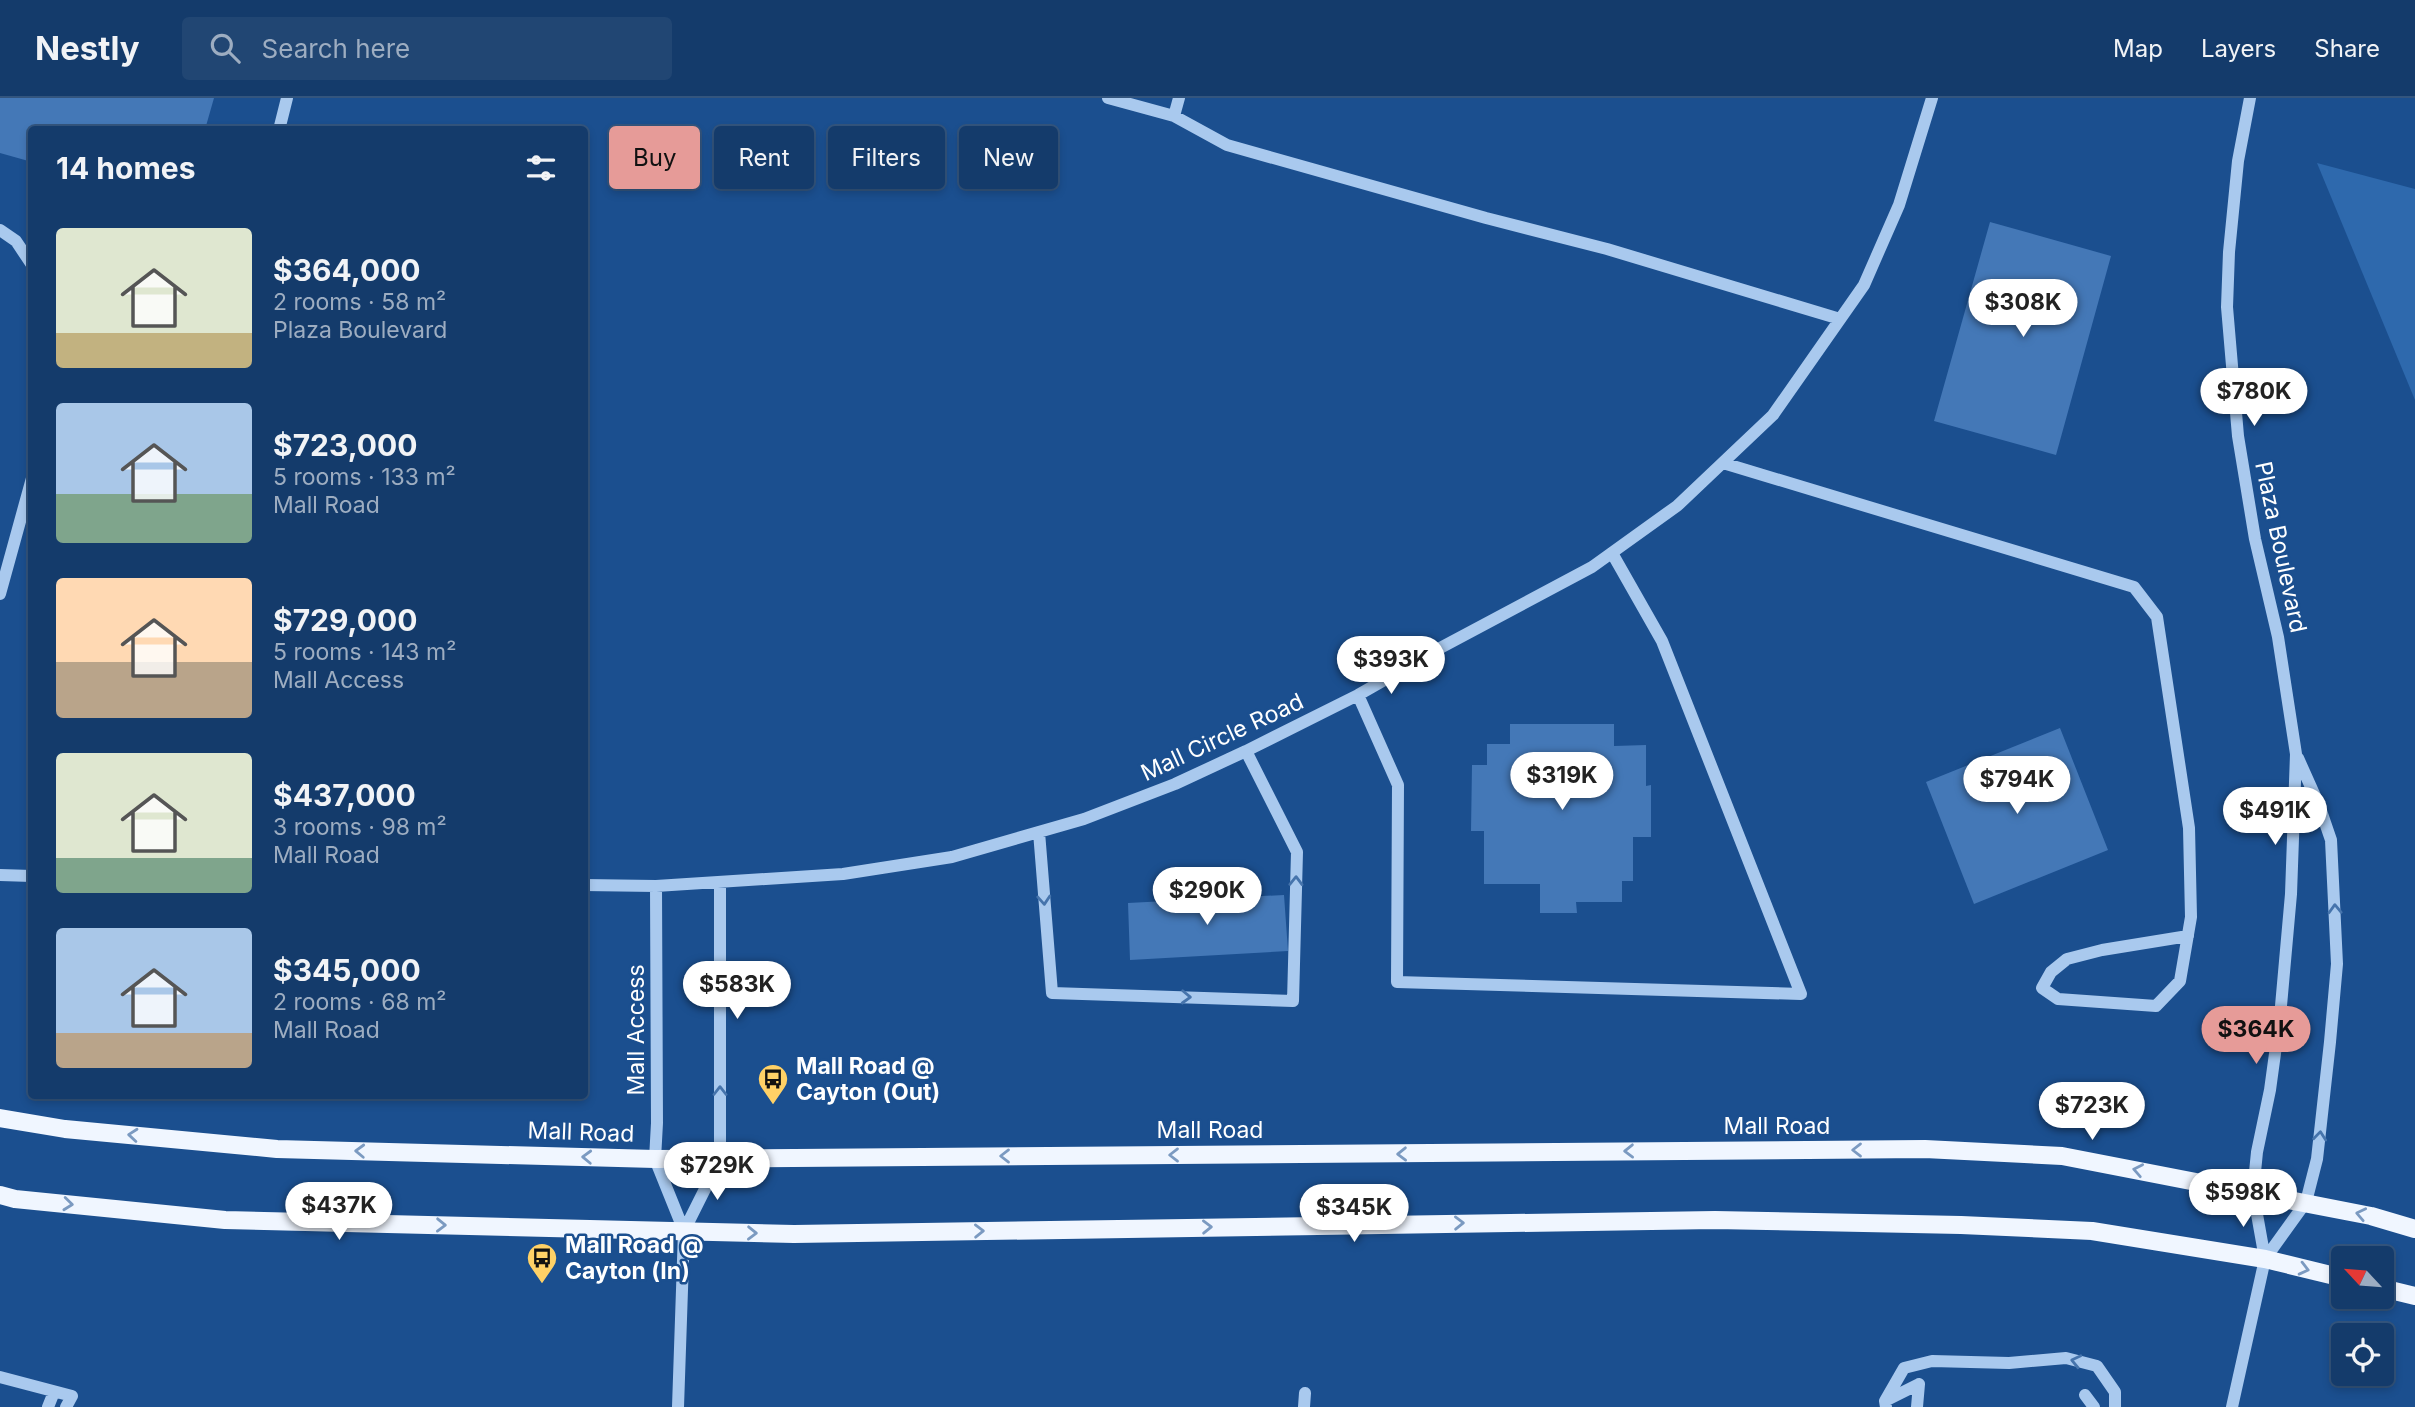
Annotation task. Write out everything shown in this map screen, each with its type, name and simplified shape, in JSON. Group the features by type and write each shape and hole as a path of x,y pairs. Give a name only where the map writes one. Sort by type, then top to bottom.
{"main road":[{"name":"Mall Road","path":"0,1118 65,1129 277,1149 655,1159 1925,1149 2063,1156 2306,1202 2415,1229"},
{"path":"0,1195 225,1220 794,1234 1728,1220 1961,1224 2092,1231 2265,1259 2331,1275"},
{"path":"2394,1291 2415,1296"}],"street":[{"path":"280,126 287,98"},
{"path":"1108,98 1174,116 1227,145 1607,250 1840,319"},
{"path":"1174,116 1179,98"},
{"name":"Mall Circle Road","path":"588,885 656,886 843,874 952,858 1084,819 1175,784 1246,751 1358,695 1592,567 1677,506 1773,415 1864,285 1899,205 1932,98"},
{"name":"Plaza Boulevard","path":"2232,1407 2265,1259 2253,1192 2257,1152 2270,1090 2280,1017 2291,894 2296,754 2278,637 2255,539 2238,436 2227,307 2229,252 2238,161 2250,98"},
{"path":"0,230 16,241 28,259"},
{"path":"1723,463 2134,587 2157,617 2189,828 2190,917 2188,936 2180,981 2156,1006 2058,999 2042,988 2050,972 2067,959 2102,950 2188,936"},
{"path":"0,594 28,492"},
{"path":"1358,695 1398,785 1397,982 1801,995 1662,641 1612,553"},
{"path":"1039,832 1052,993 1293,1001 1297,852 1246,751"},
{"name":"Plaza Boulevard","path":"2265,1259 2306,1202 2317,1159 2337,964 2331,839 2319,804 2296,754"},
{"path":"0,875 28,876"},
{"path":"678,1407 684,1231 720,1159 720,883"},
{"name":"Mall Access","path":"656,886 655,1159 684,1231"},
{"path":"1886,1404 1904,1368 1932,1361 2008,1363 2067,1358 2097,1366 2115,1392 2115,1407"},
{"path":"0,1377 54,1392 69,1401"},
{"path":"1886,1404 1919,1384 1917,1407"},
{"path":"48,1407 54,1392"},
{"path":"1304,1407 1305,1393"},
{"path":"2086,1401 2094,1407"}],"shaded area":[{"path":"2317,163 2415,189 2415,400"}],"building":[{"path":"0,98 214,98 206,126 28,126 28,161 0,153"},
{"path":"1990,222 2111,256 2056,455 1934,421"},
{"path":"1510,724 1614,724 1614,746 1646,745 1646,786 1651,785 1651,837 1633,837 1633,881 1622,881 1622,902 1576,902 1577,913 1540,913 1540,884 1484,884 1484,831 1471,831 1472,765 1487,765 1487,744 1510,744"},
{"path":"2060,728 2108,850 1974,904 1926,782"},
{"path":"1284,895 1288,951 1130,960 1128,903"}],"place":[{"name":"Mall Road @ Cayton (Out)","path":"773,1106"},
{"name":"Mall Road @ Cayton (In)","path":"542,1285"}]}
